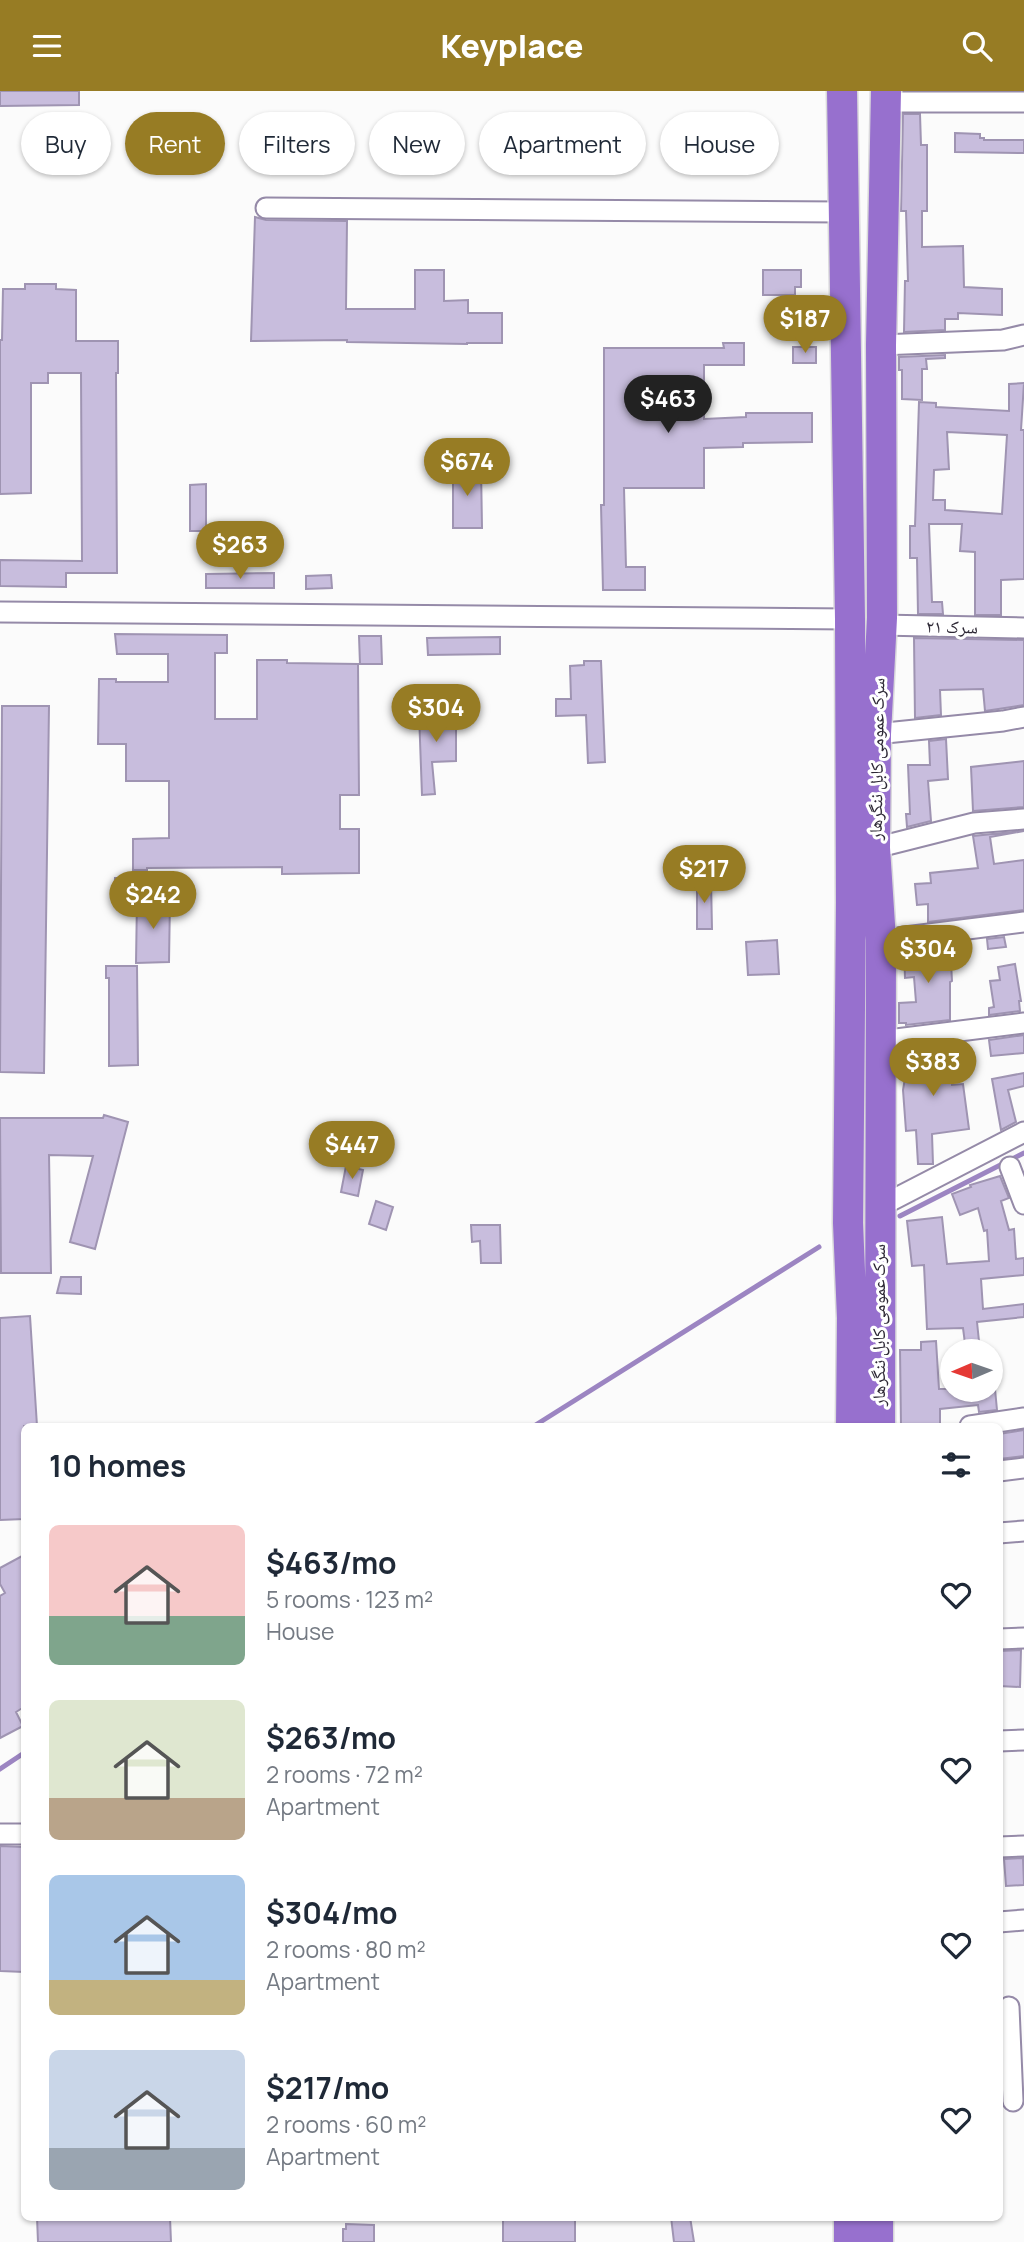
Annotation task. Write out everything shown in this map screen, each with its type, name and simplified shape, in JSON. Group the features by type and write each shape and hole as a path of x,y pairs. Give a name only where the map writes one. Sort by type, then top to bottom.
{"highway":[{"name":"سرک عمومی کابل ننگرهار","path":"842,91 850,619 848,1223 852,1423"},
{"name":"سرک عمومی کابل ننگرهار","path":"880,1423 881,940 875,848 881,622 881,345 886,96"},
{"path":"850,619 881,622"},
{"path":"849,2221 849,2242"},
{"path":"878,2221 878,2242"}],"street":[{"path":"886,96 1024,101"},
{"path":"266,208 843,212"},
{"path":"881,345 1003,340 1024,335"},
{"path":"0,612 850,619"},
{"name":"سرک ۲۱","path":"881,622 1024,628"},
{"path":"876,734 1024,717"},
{"path":"875,848 974,823 1024,819"},
{"path":"881,940 1024,922"},
{"path":"880,1041 1024,1023"},
{"path":"879,1207 1024,1132"},
{"path":"1010,1167 1024,1204"},
{"path":"990,1423 1024,1418"},
{"path":"1003,1471 1024,1468"},
{"path":"1003,1534 1024,1531"},
{"path":"1003,1639 1024,1638"},
{"path":"1003,1741 1024,1740"},
{"path":"0,1834 21,1834"},
{"path":"1003,1847 1024,1846"},
{"path":"1003,1922 1024,1920"},
{"path":"1009,2007 1012,2101"}],"building":[{"path":"0,91 79,91 79,105 0,106"},
{"path":"903,114 920,114 921,145 927,145 927,211 922,211 922,247 963,246 964,287 1002,289 1002,315 958,313 958,319 945,319 945,330 904,332 905,281 908,281 906,211 901,211"},
{"path":"955,133 980,134 980,138 984,140 1024,140 1024,153 955,152"},
{"path":"255,217 266,220 347,221 346,309 415,309 415,270 444,270 444,301 468,300 468,313 502,313 502,343 251,341"},
{"path":"763,270 801,270 801,287 795,287 795,295 763,295"},
{"path":"25,284 56,284 56,289 76,290 76,341 118,341 117,573 66,573 66,587 0,586 0,560 82,561 81,373 48,373 48,383 31,383 31,493 0,494 0,340 3,289 25,289"},
{"path":"723,343 744,343 744,365 704,365 704,419 746,417 746,413 812,413 812,442 743,443 743,447 704,448 704,488 624,488 626,567 645,567 645,590 603,590 601,505 604,505 604,348 724,348"},
{"path":"793,347 816,347 816,363 793,363"},
{"path":"945,355 945,358 926,359 927,369 922,369 922,400 902,399 899,357"},
{"path":"1024,383 1021,430 1024,430 1024,579 1001,580 1001,615 975,615 975,552 960,551 962,524 929,524 932,602 942,602 943,614 918,614 917,558 910,558 910,526 915,526 919,402 936,403 936,407 1009,411 1009,384","holes":["947,432 1007,435 1002,514 945,510 945,500 933,500 934,470 949,469"]},
{"path":"453,467 481,467 482,528 453,528"},
{"path":"206,484 206,531 190,531 190,485"},
{"path":"274,573 274,588 206,588 206,574"},
{"path":"331,575 332,588 306,589 306,576"},
{"path":"115,634 227,635 227,653 215,653 215,719 257,719 257,660 358,664 359,795 340,795 340,829 359,829 359,873 282,874 282,867 133,870 133,839 169,838 169,781 126,781 126,744 98,744 99,679 116,679 116,682 168,682 168,654 117,654"},
{"path":"359,636 381,636 382,664 360,664"},
{"path":"500,637 500,654 428,655 427,638"},
{"path":"914,638 1024,640 1024,705 985,711 983,689 940,690 941,715 915,718"},
{"path":"584,661 601,661 605,762 588,763 586,715 556,716 556,699 571,699 570,666 584,665"},
{"path":"2,706 49,706 44,1073 0,1072"},
{"path":"456,712 456,761 432,762 435,794 422,795 419,713"},
{"path":"946,739 948,779 928,781 931,821 907,827 906,814 910,814 908,765 930,765 929,741"},
{"path":"1024,761 1024,807 973,811 971,767"},
{"path":"1024,831 990,837 994,864 1024,860 1024,910 928,922 928,904 917,905 915,884 931,883 930,873 978,868 973,836"},
{"path":"115,878 129,878 129,904 114,904"},
{"path":"697,880 711,880 712,929 697,929"},
{"path":"137,899 170,899 169,962 136,963"},
{"path":"1004,937 1006,947 988,949 987,939"},
{"path":"777,940 779,974 748,975 746,942"},
{"path":"950,944 950,1020 906,1025 899,1023 899,1003 916,1002 914,977 905,978 904,950"},
{"path":"1015,964 1020,1011 989,1015 989,1008 994,1007 990,981 1000,980 998,967"},
{"path":"106,966 137,966 138,1065 109,1066 109,978 106,978"},
{"path":"1024,1035 1024,1053 991,1056 989,1040"},
{"path":"953,1044 952,1085 963,1084 969,1129 932,1134 933,1164 918,1164 916,1130 906,1131 903,1090 905,1078 909,1079 908,1050"},
{"path":"1024,1073 1024,1086 1008,1090 1016,1122 1001,1130 992,1079"},
{"path":"104,1115 128,1122 95,1249 70,1242 93,1156 49,1155 51,1273 1,1273 0,1118 103,1118"},
{"path":"346,1166 363,1170 358,1196 341,1192"},
{"path":"1000,1176 1009,1198 1001,1201 1009,1230 1014,1229 1016,1259 1024,1258 1024,1275 981,1279 983,1309 1024,1304 1024,1317 977,1322 979,1339 964,1339 963,1328 927,1329 924,1265 912,1266 907,1221 942,1217 947,1264 989,1261 987,1230 984,1231 978,1208 960,1215 952,1194 971,1187 970,1185"},
{"path":"376,1201 393,1207 386,1230 369,1224"},
{"path":"471,1225 500,1225 501,1263 481,1263 480,1241 472,1242"},
{"path":"61,1277 81,1277 81,1294 57,1293"},
{"path":"30,1316 37,1423 21,1423 21,1519 0,1520 0,1318"},
{"path":"936,1341 940,1402 996,1402 997,1410 979,1412 978,1405 940,1409 940,1423 901,1423 900,1350 921,1350 921,1342"},
{"path":"1024,1430 1024,1456 1003,1459 1003,1433"},
{"path":"21,1557 21,1709 16,1712 21,1727 0,1738 0,1596 5,1593 0,1584 0,1568"},
{"path":"1021,1650 1020,1687 1003,1686 1003,1651"},
{"path":"0,1846 21,1847 21,1972 0,1971"},
{"path":"1023,1858 1024,1885 1006,1886 1004,1859"},
{"path":"37,2221 170,2221 171,2242 38,2242"},
{"path":"503,2221 575,2221 575,2242 503,2242"},
{"path":"671,2221 691,2221 694,2242 674,2242"},
{"path":"346,2224 374,2225 374,2242 343,2242 343,2229 346,2229"}],"waterway":[{"path":"900,1216 1024,1153"},
{"path":"539,1423 819,1247"},
{"path":"0,1769 21,1755"}]}
